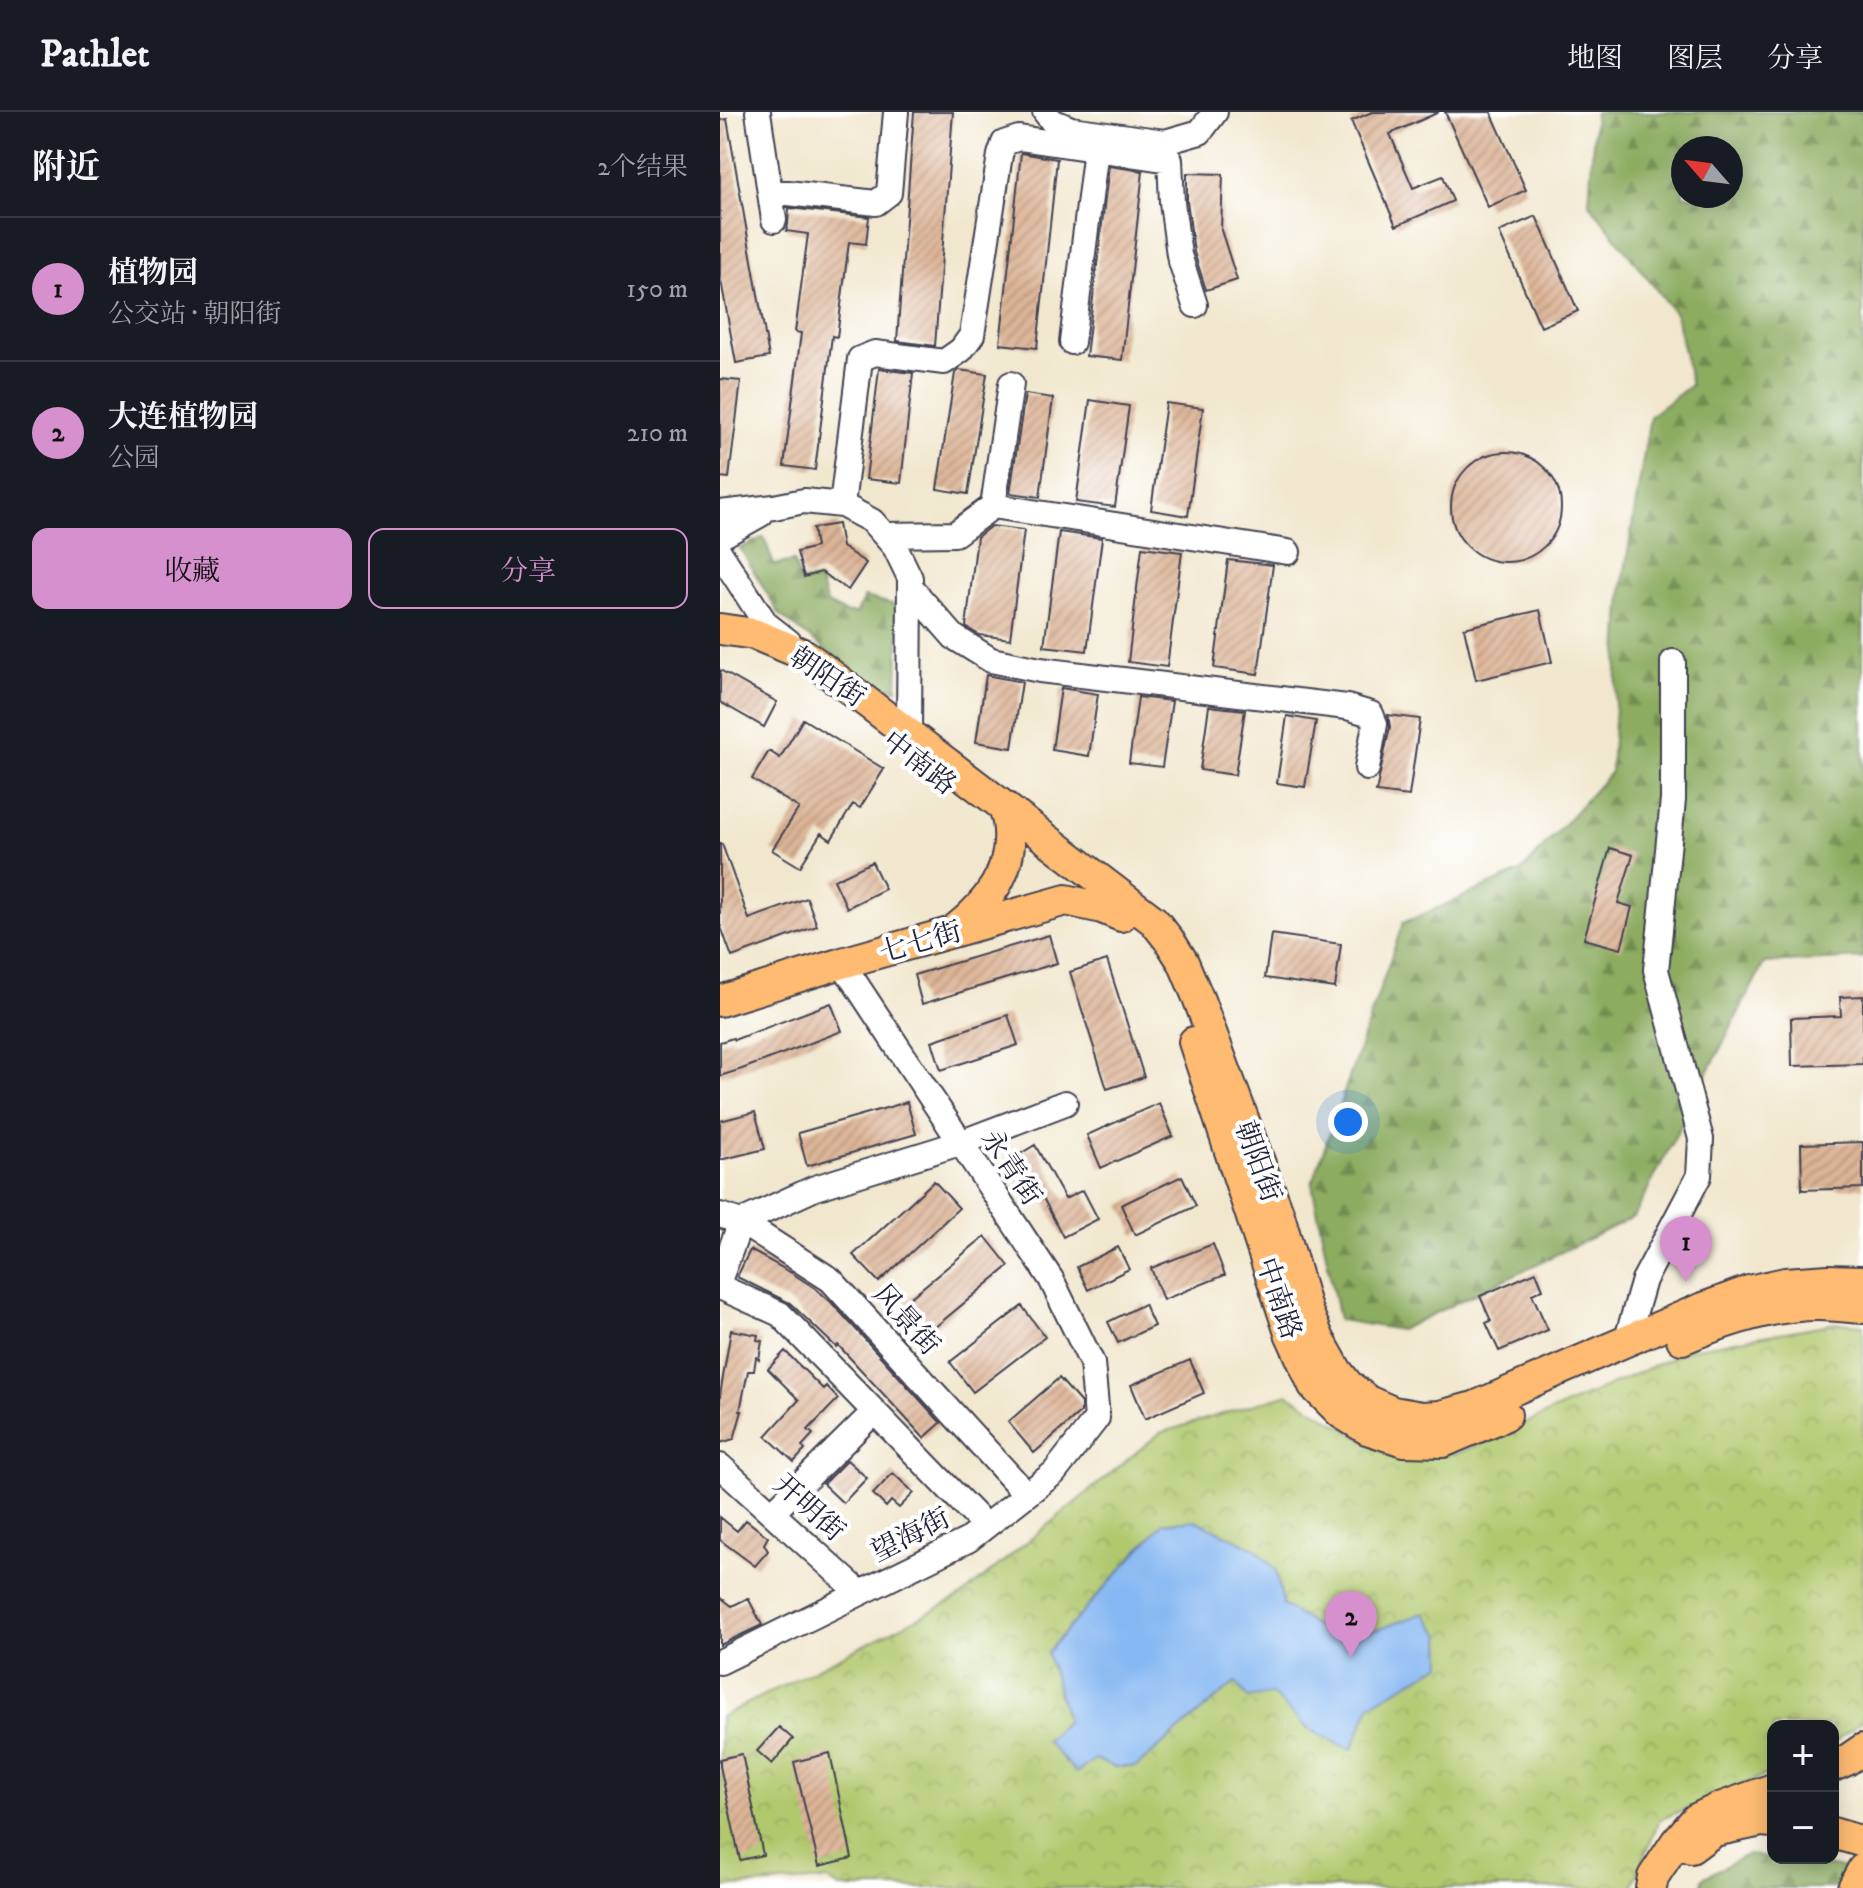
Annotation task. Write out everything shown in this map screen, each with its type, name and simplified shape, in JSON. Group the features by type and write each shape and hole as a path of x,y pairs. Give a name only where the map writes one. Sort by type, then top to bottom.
{"main road":[{"name":"朝阳街","path":"720,629 754,634 805,655 909,733 1007,818 1154,921 1183,962 1279,1215 1306,1309 1319,1339 1348,1385 1368,1401 1393,1412 1422,1417 1440,1416 1474,1407 1749,1291 1785,1283 1863,1281"},
{"name":"中南路","path":"805,655 818,682 1007,818 1137,928 1159,954 1182,1006 1290,1333 1314,1386 1341,1413 1367,1429 1404,1441 1443,1442 1718,1325 1761,1312 1802,1306 1863,1308"},
{"path":"953,932 972,916 998,884 1006,860 1007,818"},
{"name":"七七街","path":"720,1001 1066,900 1121,916"},
{"path":"1839,1763 1863,1749"},
{"path":"1651,1888 1653,1877 1696,1819 1767,1791"},
{"path":"1669,1888 1688,1850 1714,1831 1767,1822"},
{"path":"1839,1835 1863,1842"},
{"path":"1853,1888 1863,1869"}],"street":[{"path":"758,112 774,220"},
{"path":"770,191 876,203 889,193 896,112"},
{"path":"1045,112 1052,121 1071,129 1165,142 1200,132 1205,116"},
{"path":"842,505 860,359 875,353 944,362 961,350 972,335 1004,143 1019,138 1170,160 1179,255 1195,305"},
{"path":"1072,342 1096,149"},
{"path":"885,535 955,534 993,506 1011,384"},
{"path":"720,513 804,501 842,505 872,521 885,535 895,547 910,578 909,733"},
{"path":"993,506 1288,552"},
{"path":"720,537 774,507"},
{"path":"720,553 766,624 805,655"},
{"path":"910,587 954,637 991,660 1040,670 1347,707 1371,714 1375,724 1367,768"},
{"path":"1626,1342 1644,1280 1699,1176 1701,1139 1656,970 1673,800 1673,662"},
{"name":"永青街","path":"842,963 1051,1279 1092,1363 1097,1418"},
{"path":"720,1278 730,1218 960,1143 1065,1103"},
{"name":"风景街","path":"730,1218 831,1280 1026,1494"},
{"path":"720,1287 780,1314 985,1526"},
{"path":"772,1513 874,1412"},
{"name":"望海街","path":"720,1662 968,1540 1054,1473 1097,1418"},
{"name":"开明街","path":"720,1466 860,1593"}],"green space":[{"path":"1595,112 1863,112 1863,958 1764,963 1634,1217 1400,1330 1339,1320 1312,1184 1403,923 1522,871 1611,772 1622,589 1650,416 1691,385 1676,315 1589,203"},
{"path":"764,537 774,565 794,561 800,581 819,579 827,604 845,613 857,613 864,597 896,605 899,620 897,689 870,684 780,615 740,548"},
{"path":"1836,1323 1863,1325 1863,1720 1839,1738 1839,1720 1767,1720 1767,1775 1659,1820 1632,1888 840,1888 827,1880 720,1887 720,1717 960,1597 1160,1433 1288,1394 1395,1459 1459,1453 1691,1349"},
{"path":"1748,1854 1767,1857 1767,1864 1816,1864 1863,1871 1863,1888 1701,1888 1703,1878"}],"water":[{"path":"1195,1520 1255,1548 1276,1570 1283,1605 1336,1639 1379,1629 1424,1613 1441,1635 1442,1664 1370,1705 1352,1749 1307,1728 1272,1694 1248,1698 1236,1682 1136,1767 1114,1767 1095,1759 1076,1773 1046,1741 1067,1721 1047,1652 1163,1523"}],"building":[{"path":"914,112 953,112 935,346 897,341"},
{"path":"1372,112 1439,112 1390,134 1413,188 1443,176 1453,201 1396,226 1351,121"},
{"path":"1445,112 1491,112 1526,190 1488,207"},
{"path":"727,119 769,357 736,363 720,275 720,120"},
{"path":"1021,153 1057,159 1037,348 1000,344"},
{"path":"1109,166 1143,171 1122,360 1086,356"},
{"path":"1187,173 1223,174 1221,230 1237,280 1206,290 1194,252 1187,201"},
{"path":"789,208 869,217 866,244 849,242 837,337 832,336 815,470 784,466 801,333 795,332 808,234 786,231"},
{"path":"1536,216 1578,311 1541,327 1499,232"},
{"path":"879,369 913,373 901,483 866,479"},
{"path":"959,370 987,374 968,494 937,489 955,373"},
{"path":"720,379 741,381 729,478 720,477"},
{"path":"1025,394 1053,398 1040,497 1010,493"},
{"path":"1090,400 1129,406 1115,507 1076,502"},
{"path":"1166,403 1203,408 1188,516 1151,510"},
{"path":"1506,452 1527,456 1545,468 1557,486 1561,507 1557,528 1545,546 1527,558 1506,562 1485,558 1467,546 1455,528 1451,507 1455,486 1467,468 1485,456"},
{"path":"838,524 842,547 866,563 848,590 821,572 804,577 797,552 816,547 813,528"},
{"path":"991,526 1024,530 1010,639 979,635 966,627 977,537"},
{"path":"1059,532 1102,538 1087,651 1044,646"},
{"path":"1142,547 1182,552 1167,667 1128,662"},
{"path":"1228,560 1273,565 1258,674 1214,668"},
{"path":"1540,610 1552,662 1476,680 1464,628"},
{"path":"720,670 777,702 764,727 720,702"},
{"path":"986,675 1022,682 1012,748 976,742"},
{"path":"1061,688 1098,694 1089,756 1052,750"},
{"path":"1138,697 1172,701 1162,767 1129,763"},
{"path":"1209,706 1245,710 1235,775 1200,770"},
{"path":"1388,715 1420,719 1409,796 1376,792 1390,727"},
{"path":"1287,716 1316,721 1305,787 1277,783"},
{"path":"803,719 884,769 860,808 853,804 831,840 821,833 800,867 772,850 799,808 752,779 769,751 780,758"},
{"path":"720,844 749,919 807,898 817,926 732,957 720,924"},
{"path":"1610,848 1633,855 1618,903 1632,907 1621,949 1584,939"},
{"path":"872,862 885,889 847,908 834,880"},
{"path":"1271,934 1341,944 1335,988 1265,978"},
{"path":"1049,935 1057,963 922,1004 914,975"},
{"path":"1107,960 1144,1077 1107,1089 1070,972"},
{"path":"1863,996 1863,1064 1792,1066 1791,1018 1841,1016 1840,997"},
{"path":"831,1003 842,1031 720,1076 720,1042 734,1040"},
{"path":"1008,1015 1018,1045 941,1070 932,1041"},
{"path":"907,1102 916,1134 807,1166 798,1133"},
{"path":"1159,1103 1173,1136 1101,1168 1087,1135"},
{"path":"755,1112 765,1149 720,1160 720,1121"},
{"path":"1863,1142 1863,1188 1802,1190 1801,1144"},
{"path":"1035,1145 1065,1199 1083,1190 1098,1219 1063,1237 1038,1188 1026,1195 1007,1162"},
{"path":"1182,1176 1196,1206 1135,1235 1121,1205"},
{"path":"934,1181 959,1208 879,1282 853,1255"},
{"path":"985,1236 1009,1266 923,1337 899,1307"},
{"path":"1213,1244 1225,1275 1163,1300 1151,1268"},
{"path":"1118,1247 1129,1269 1088,1290 1077,1267"},
{"path":"750,1250 815,1288 831,1302 941,1423 924,1438 838,1345 836,1347 790,1303 737,1277"},
{"path":"1536,1272 1543,1289 1532,1294 1548,1330 1499,1351 1486,1323 1491,1321 1480,1296"},
{"path":"1144,1304 1154,1326 1118,1343 1108,1322"},
{"path":"1022,1306 1045,1337 973,1392 950,1362"},
{"path":"731,1330 758,1335 757,1340 762,1341 754,1371 748,1371 734,1439 720,1443 720,1395"},
{"path":"785,1351 823,1389 826,1386 838,1399 808,1430 813,1434 794,1462 766,1436 799,1400 768,1369"},
{"path":"1190,1360 1204,1393 1145,1419 1131,1385"},
{"path":"1059,1378 1081,1403 1081,1412 1034,1453 1008,1422"},
{"path":"847,1460 867,1478 843,1503 823,1484"},
{"path":"893,1473 914,1493 899,1508 891,1501 886,1507 873,1494"},
{"path":"720,1517 737,1531 746,1520 768,1537 764,1544 768,1551 755,1566 720,1540"},
{"path":"720,1597 732,1606 748,1598 762,1625 720,1645"},
{"path":"779,1727 793,1739 772,1764 757,1751"},
{"path":"830,1753 852,1858 819,1866 794,1762"},
{"path":"742,1754 763,1855 740,1860 720,1759"}],"place":[{"name":"植物园","path":"1686,1282"},
{"name":"大连植物园","path":"1351,1657"}]}
